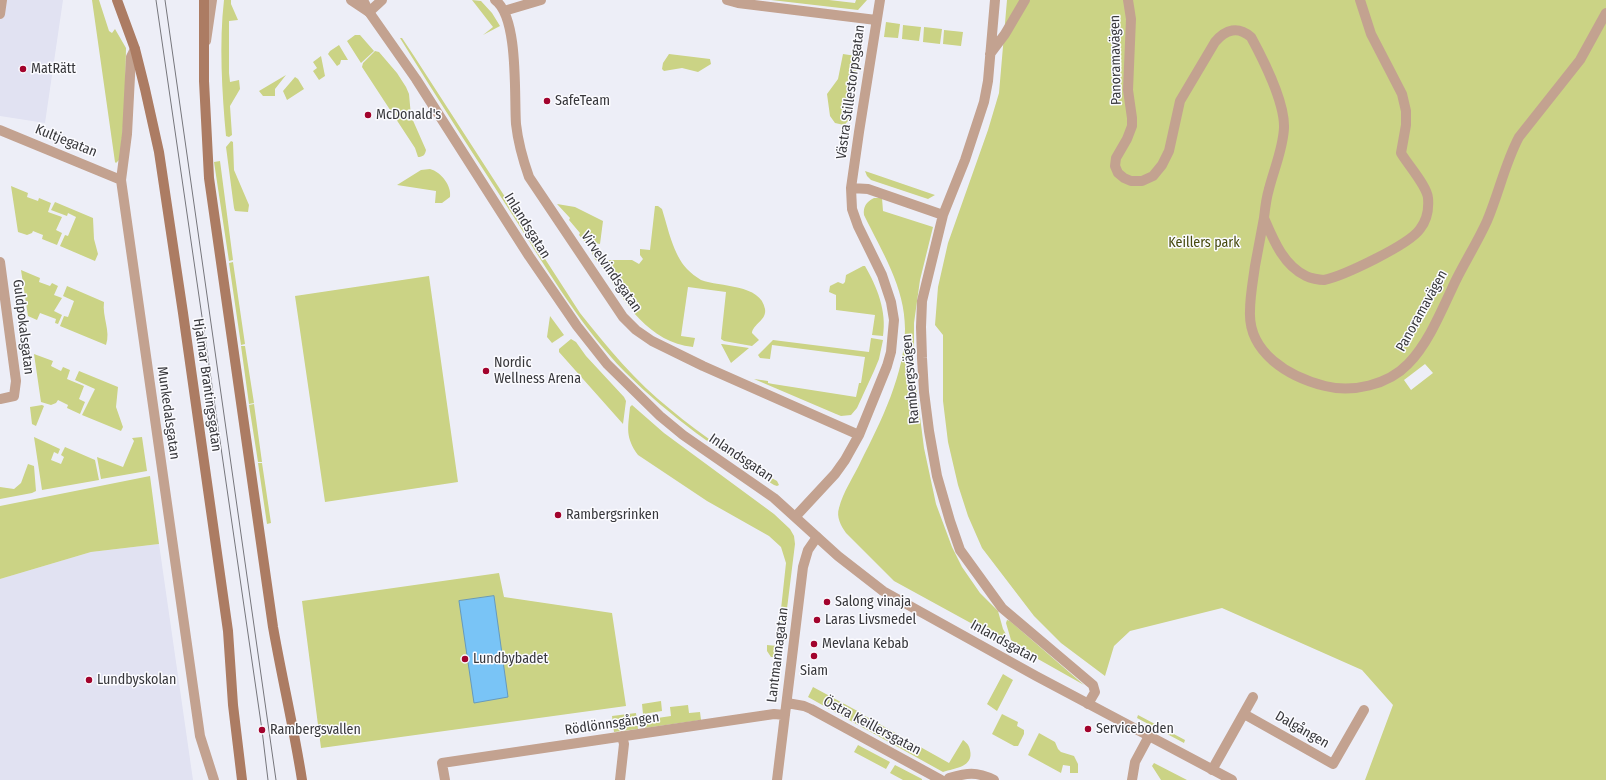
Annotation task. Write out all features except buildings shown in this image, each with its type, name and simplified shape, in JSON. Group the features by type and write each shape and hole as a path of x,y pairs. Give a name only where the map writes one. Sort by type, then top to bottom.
{"main road":[{"name":"Hjalmar Brantingsgatan","path":"117,0 135,49 158,152 183,313 228,631 233,705 242,780"},
{"path":"204,0 206,136 209,178 273,627 295,734 302,780"}],"street":[{"path":"0,14 2,0"},
{"path":"204,54 210,25 212,0"},
{"name":"Inlandsgatan","path":"351,0 369,12"},
{"name":"Inlandsgatan","path":"363,0 369,12 416,79 564,308 592,345 624,381 666,421 774,498 796,516 817,537 883,591 1088,704 1232,780"},
{"path":"369,12 382,0"},
{"name":"Virvelvindsgatan","path":"495,0 504,11 512,39 515,70 516,125 523,158 529,177 622,317 636,330 652,341 703,366 859,435"},
{"path":"504,11 541,0"},
{"path":"727,0 738,3 876,20"},
{"name":"Västra Stillestorpsgatan","path":"796,516 835,474 845,460 859,435 887,366 891,352 894,320 891,302 886,286 858,226 852,209 851,188 880,0"},
{"name":"Rambergsvägen","path":"995,0 988,81 984,102 965,160 944,215 922,301 921,327 924,392 929,431 937,476 960,550 1002,608 1093,685 1095,692 1088,704"},
{"path":"990,54 1005,34 1025,0"},
{"name":"Panoramavägen","path":"1128,0 1131,19 1128,90 1132,126 1127,139 1116,158 1115,166 1118,173 1131,181 1142,181 1153,176 1169,152 1180,101 1215,42 1221,35 1228,31 1236,30 1246,33 1251,37 1258,50 1284,116 1282,142 1269,187 1259,237 1250,312 1253,331 1257,342 1271,360 1290,373 1313,383 1328,387 1348,389 1375,384 1389,378 1407,366 1417,355 1488,220 1512,151 1519,137 1580,60 1606,13"},
{"path":"1264,218 1282,254 1296,269 1306,276 1321,280 1335,277 1397,248 1419,230 1427,217 1428,195 1401,153 1406,125 1406,111 1402,94 1371,34 1360,0"},
{"name":"Munkedalsgatan","path":"135,49 130,57 127,134 120,180 146,349 194,702 200,736 214,780"},
{"name":"Kultjegatan","path":"0,130 120,180"},
{"path":"851,188 868,189 944,215"},
{"name":"Guldpokalsgatan","path":"0,262 16,381 14,396 0,399"},
{"name":"Lantmannagatan","path":"777,780 803,567 808,550 817,537"},
{"path":"1212,770 1253,697"},
{"name":"Östra Keillersgatan","path":"786,703 800,705 811,709 941,780"},
{"name":"Dalgången","path":"1244,714 1333,764 1364,710"},
{"name":"Rödlönnsgången","path":"444,780 442,763 774,714 785,717"},
{"path":"620,780 624,744 622,736"},
{"path":"1132,780 1135,762 1149,736"},
{"path":"948,780 949,778 960,775 975,773 984,775 994,780"}],"shaded area":[{"path":"0,0 63,0 45,123 0,116"},
{"name":"Lundbyskolan","path":"159,544 193,780 0,780 0,579 91,552"}],"green space":[{"path":"92,0 99,0 109,31 112,33 115,29 126,48 125,104 120,159 116,163 115,162"},
{"path":"224,0 231,0 231,4 238,20 229,21 230,82 239,80 240,89 230,106 232,135 229,137 226,136 223,103 222,16"},
{"path":"472,0 481,1 492,13 500,26 483,35 493,27"},
{"path":"771,0 829,0 855,3 856,0 867,0 858,10"},
{"name":"Keillers park","path":"1007,0 1606,0 1606,780 1365,780 1393,705 1362,670 1222,608 1130,631 1114,646 1105,676 1061,643 1034,616 982,548 968,516 958,485 948,442 943,401 943,335 935,325 938,287 948,243 988,130 999,93","holes":["1425,364 1433,373 1411,390 1404,380"]},
{"path":"886,22 900,24 898,38 884,37"},
{"path":"903,25 921,27 919,41 902,39"},
{"path":"924,27 942,29 940,44 923,42"},
{"path":"944,30 963,32 961,46 943,44"},
{"path":"355,35 360,35 374,51 361,63 347,41"},
{"path":"400,38 402,38 414,56 580,313 611,351 657,399 695,429 722,448 777,481 779,485 774,485 754,473 696,433 642,388 609,355 554,281"},
{"path":"339,45 348,60 341,60 340,64 337,66 328,54"},
{"path":"375,51 379,52 397,73 406,87 409,94 411,116 426,150 422,156 418,157 415,148 362,67 363,63"},
{"path":"669,54 710,59 711,64 698,72 682,68 664,71 662,69 663,63"},
{"path":"843,54 856,56 858,59 849,120 844,125 835,123 830,116 827,94 838,79"},
{"path":"321,56 325,76 319,80 313,71 317,68 313,62"},
{"path":"286,75 275,89 275,96 263,96 259,91"},
{"path":"295,77 304,89 287,100 283,91"},
{"path":"231,141 233,142 234,170 249,205 248,212 235,211 234,208 226,147"},
{"path":"220,161 233,260 229,261 214,162"},
{"path":"430,169 442,176 449,188 450,197 442,203 435,203 436,191 397,185 421,170"},
{"path":"865,171 935,195 928,199 871,180"},
{"path":"11,186 28,193 27,197 38,201 39,198 51,203 48,212 62,217 56,230 62,233 57,245 42,239 43,235 33,231 27,235 18,232"},
{"path":"874,198 882,198 883,211 933,227 920,280 914,323 914,370 924,448 936,504 952,547 962,567 980,593 998,611 1003,629 1007,636 1006,638 978,627 894,581 846,533 842,527 838,515 838,511 846,490 884,414 901,363 904,346 904,314 897,284 885,256 864,215 866,205"},
{"path":"55,202 93,218 94,239 98,254 95,261 60,246 65,235 68,236 76,217 68,213 67,216 51,210"},
{"path":"557,204 575,207 603,221 600,244 584,241 579,235 580,233 569,220 570,218"},
{"path":"655,206 662,209 678,256 690,272 701,280 748,291 756,295 762,301 765,313 752,333 759,340 752,346 724,341 721,339 726,292 688,287 681,336 695,338 693,347 677,344 663,338 640,319 630,308 604,269 595,259 592,252 595,251 600,257 607,260 632,260 639,264 643,259 640,255 640,249 650,250"},
{"path":"233,262 245,344 241,345 229,263"},
{"path":"865,266 869,274 880,300 884,317 883,336 872,335 875,315 836,310 836,295 829,292 830,286 838,282 843,284 845,282 846,275"},
{"path":"21,270 40,278 39,282 50,286 52,283 58,286 54,295 62,298 54,311 62,315 58,324 55,323 56,319 40,313 37,320 28,316"},
{"path":"429,276 458,482 325,502 295,296"},
{"path":"67,286 104,302 104,313 108,334 106,345 60,326 64,316 68,317 74,301 63,296"},
{"path":"550,316 564,335 552,343 547,337"},
{"path":"871,338 883,340 879,359 857,408 851,415 841,416 754,379 768,381 768,383 773,384 856,397 859,383 861,383 865,357 772,345 770,359 760,358 758,355 773,340 869,352"},
{"path":"571,339 576,342 586,356 624,397 626,401 623,424 559,352 559,349"},
{"path":"722,344 749,348 731,363"},
{"path":"241,346 245,346 254,403 249,404"},
{"path":"34,354 53,361 51,366 61,371 63,367 70,370 67,379 84,386 79,399 85,402 80,414 67,408 68,405 58,400 56,403 51,405 41,402"},
{"path":"79,371 118,387 116,407 123,427 121,431 82,415 95,389 75,380"},
{"path":"254,404 262,462 258,462 249,405"},
{"path":"632,405 664,433 774,514 790,529 794,536 795,544 782,649 781,654 777,657 771,657 767,651 767,645 777,646 786,563 781,547 769,536 707,501 638,455 631,443 628,432 630,407"},
{"path":"44,406 36,426 32,424 30,407"},
{"path":"34,437 60,449 58,454 54,452 51,460 61,464 64,457 61,455 65,447 95,460 99,480 42,490"},
{"path":"142,437 147,471 101,479 97,457 123,467 134,441 132,438"},
{"path":"258,463 262,463 271,523 267,524"},
{"path":"28,464 34,466 36,491 0,499 0,487 14,489 21,483"},
{"path":"150,476 159,544 91,552 0,579 0,506"},
{"name":"Lundbybadet","path":"499,573 504,597 612,613 626,706 321,748 302,601"},
{"path":"1007,620 1084,685 1038,659 1011,640 1006,623"},
{"path":"1003,674 1013,680 997,711 987,704"},
{"path":"813,687 863,714 858,725 808,697"},
{"path":"661,701 662,711 643,714 642,704"},
{"path":"688,705 689,713 700,712 701,720 645,728 644,720 671,716 670,707"},
{"path":"636,713 638,729 614,732 612,716"},
{"path":"1002,714 1018,722 1017,726 1024,730 1024,734 1018,746 1014,746 992,734"},
{"path":"1138,715 1185,740 1184,743 1137,718"},
{"path":"865,716 949,763 963,740 970,748 969,760 958,768 943,772 860,726"},
{"path":"1039,733 1055,742 1061,752 1074,756 1078,764 1078,773 1070,773 1070,766 1063,765 1061,773 1028,755"},
{"path":"858,745 890,762 886,769 854,752"},
{"path":"1154,763 1187,780 1161,780 1152,766"},
{"path":"895,765 922,780 903,780 890,773"}],"water":[{"path":"494,596 508,697 474,703 459,601"}],"tram line":[{"path":"156,0 268,780"},
{"path":"165,0 276,780"}],"place":[{"name":"MatRätt","path":"23,69"},
{"name":"SafeTeam","path":"547,101"},
{"name":"McDonald's","path":"368,115"},
{"name":"Nordic Wellness Arena","path":"486,371"},
{"name":"Rambergsrinken","path":"558,515"},
{"name":"Salong vinaja","path":"827,602"},
{"name":"Laras Livsmedel","path":"817,620"},
{"name":"Mevlana Kebab","path":"814,644"},
{"name":"Siam","path":"814,656"},
{"name":"Lundbybadet","path":"465,659"},
{"name":"Lundbyskolan","path":"89,680"},
{"name":"Serviceboden","path":"1088,729"},
{"name":"Rambergsvallen","path":"262,730"}]}
